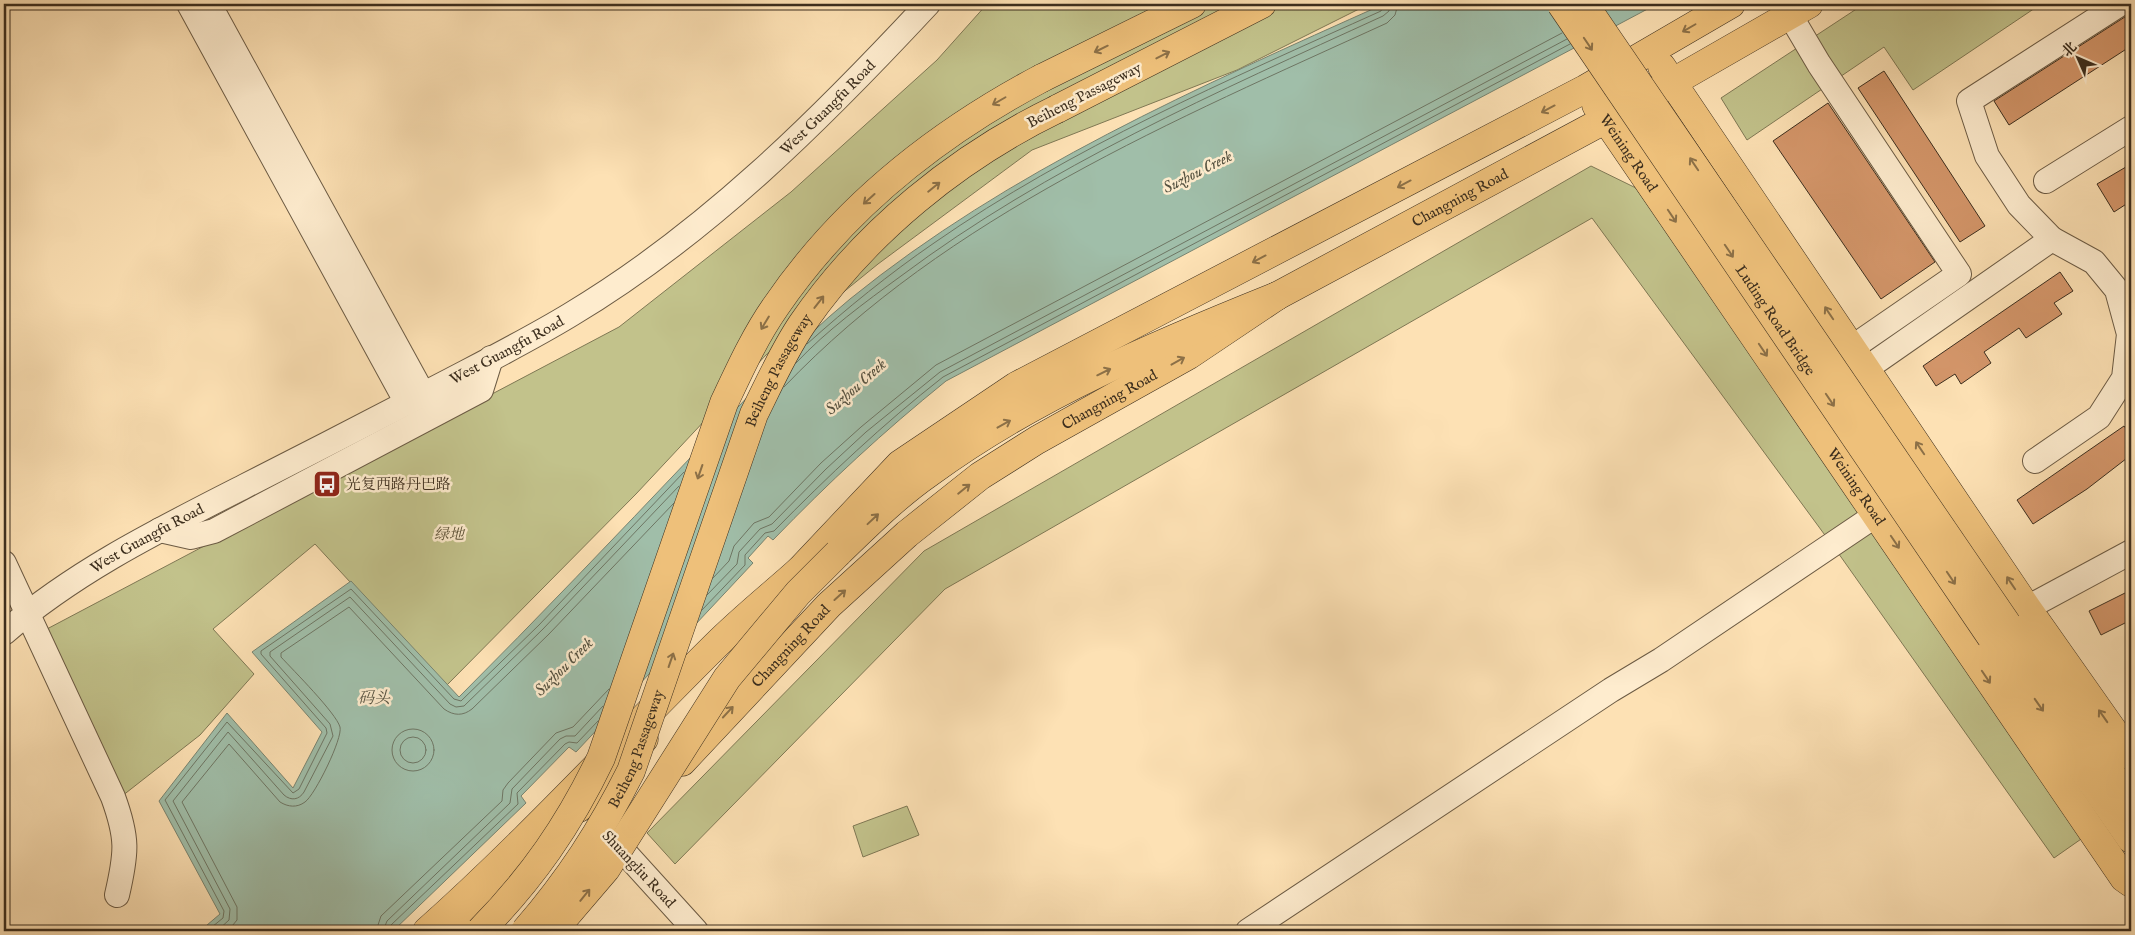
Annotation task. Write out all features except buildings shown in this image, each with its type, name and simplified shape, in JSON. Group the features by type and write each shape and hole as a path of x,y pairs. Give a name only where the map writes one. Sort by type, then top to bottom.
{"main road":[{"name":"Beiheng Passageway","path":"478,931 505,921 530,876 580,802 601,758 724,402 747,354 776,306 834,235 864,204 956,129 997,102 1042,78 1192,4"},
{"name":"Beiheng Passageway","path":"525,931 555,896 583,858 608,817 631,771 754,414 776,369 802,324 857,257 916,201 975,154 1016,129 1262,4"},
{"name":"Luding Road Bridge","path":"1561,4 2008,623"},
{"name":"Luding Road Bridge","path":"1584,4 2008,623"},
{"path":"450,931 581,807 900,464 1016,386 1585,89 1731,4"},
{"name":"Changning Road","path":"505,921 611,838 829,605 906,534 980,476 1037,440 1188,355 1277,296 1606,120 1800,9"},
{"path":"1650,50 1860,358 2131,839"},
{"name":"Weining Road","path":"1585,89 2124,878 2131,883"},
{"path":"553,931 606,870 698,721 727,678 798,593 878,515 928,473 985,435 1060,393 1153,348 1277,296"},
{"path":"427,931 615,749 716,645 800,570"},
{"path":"2008,623 2131,756"},
{"path":"2008,623 2131,802"}],"street":[{"path":"189,4 415,399"},
{"path":"209,4 415,399"},
{"name":"West Guangfu Road","path":"4,633 26,614 70,583 160,530 347,448 415,399 571,315 640,269 709,216 794,142 928,4"},
{"path":"2035,461 2098,417 2124,378 2130,334 2117,290 2094,262 2052,239 2019,205 1987,156 1968,101 2120,4"},
{"path":"1800,9 1819,64 1960,274 1860,358"},
{"path":"2046,181 2131,128"},
{"path":"1860,358 2052,239"},
{"path":"347,448 481,390 491,358"},
{"path":"1248,931 1611,690 1661,660 1876,515"},
{"path":"2008,623 2131,552"},
{"path":"4,563 26,614 113,797 123,824 126,857 118,895"},
{"name":"Shuangliu Road","path":"581,807 696,931"}],"green space":[{"name":"绿地","path":"987,4 1369,4 1237,70 1032,150 878,264 766,355 636,494 446,686 315,544 213,629 254,674 200,735 108,807 28,639 619,327 791,192 937,60"},
{"path":"1864,4 2041,4 1913,90 1884,47 1747,140 1721,98"},
{"path":"1591,166 1636,188 2084,837 2054,858 1841,557 1592,218 945,589 675,864 647,833 924,551"},
{"path":"907,806 919,835 863,857 853,826"}],"water":[{"path":"1384,4 1657,4 946,381 857,458 773,540 768,536 748,558 753,563 576,752 569,747 521,796 526,803 393,931 200,931 220,914 159,801 227,713 293,788 322,732 252,652 351,581 459,697 788,355 850,299 911,253 974,210 1107,134 1245,67"}],"place":[{"name":"光复西路丹巴路","path":"327,484"}],"water label":[{"name":"Suzhou Creek","path":"1197,171"},
{"name":"Suzhou Creek","path":"855,386"},
{"name":"Suzhou Creek","path":"563,666"},
{"name":"码头","path":"374,697"}]}
